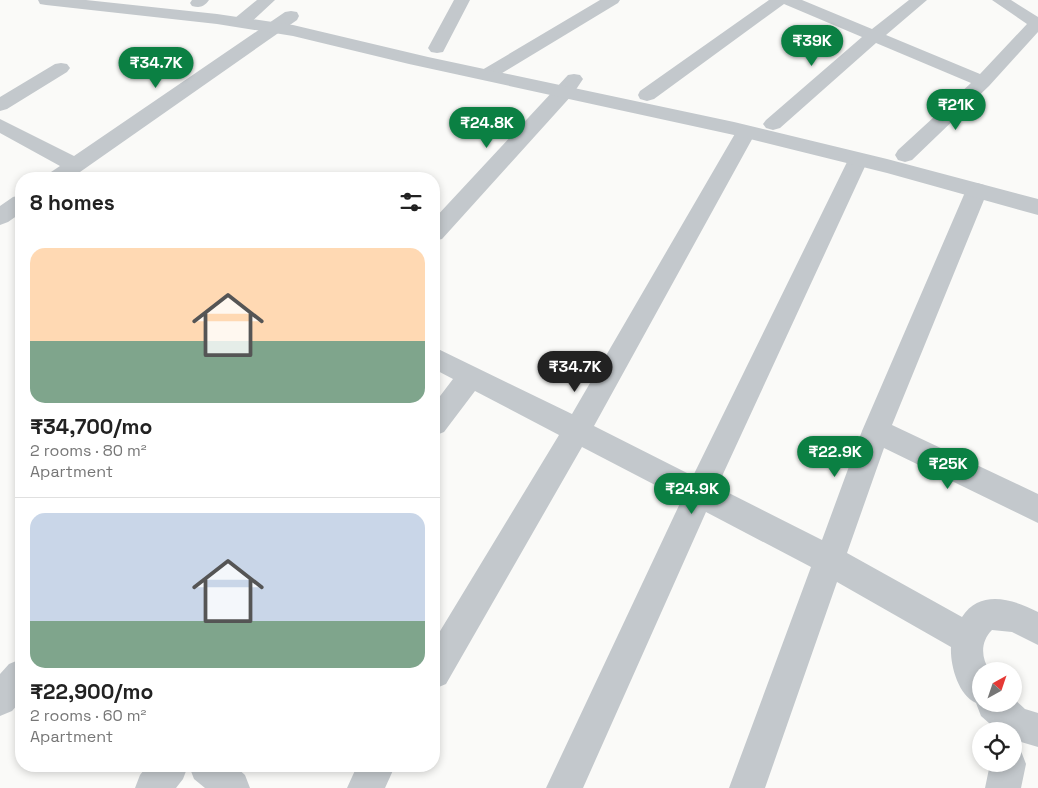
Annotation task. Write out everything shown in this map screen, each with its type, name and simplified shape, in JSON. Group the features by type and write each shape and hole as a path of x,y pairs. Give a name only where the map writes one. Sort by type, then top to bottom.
{"street":[{"path":"46,0 241,22 284,22 437,48 506,63 570,84 746,132 1038,207"},
{"path":"172,0 262,5 284,22 488,74 647,95 905,155 1038,189"},
{"path":"437,48 462,0"},
{"path":"488,74 612,0"},
{"path":"647,95 780,0"},
{"path":"788,0 983,82"},
{"path":"773,124 874,36 919,0"},
{"path":"905,155 983,82 1037,24 1000,0"},
{"path":"241,22 262,5"},
{"path":"65,172 284,22"},
{"path":"0,105 61,68"},
{"path":"440,226 570,84"},
{"path":"0,125 75,165"},
{"path":"440,662 577,430 746,132"},
{"path":"564,788 699,494 858,160"},
{"path":"747,788 876,431 977,190"},
{"path":"0,217 15,206"},
{"path":"440,360 829,560 968,639"},
{"path":"440,416 471,376"},
{"path":"876,431 1038,509"},
{"path":"972,671 968,664 968,639 973,627 981,618 996,613 1016,618 1038,629"},
{"path":"0,699 15,683"},
{"path":"152,788 165,772"},
{"path":"214,772 232,788"},
{"path":"364,788 374,772"},
{"path":"1003,788 1006,772"}]}
